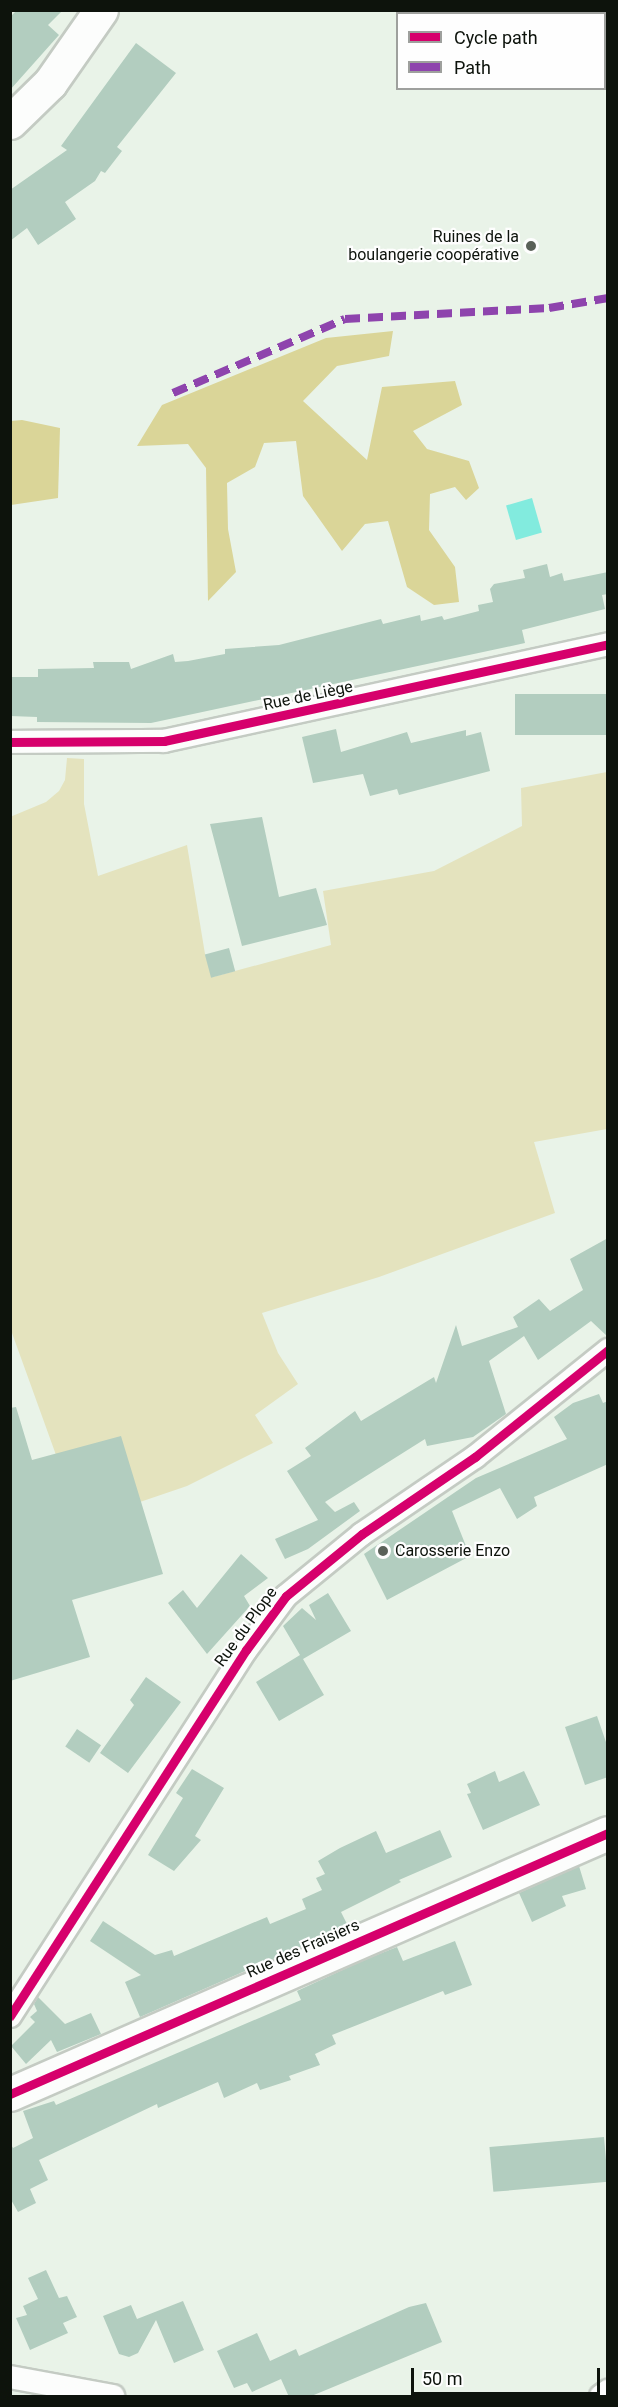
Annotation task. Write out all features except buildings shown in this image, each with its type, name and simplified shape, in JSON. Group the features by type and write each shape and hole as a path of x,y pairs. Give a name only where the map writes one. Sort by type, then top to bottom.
{"street":[{"path":"10,122 50,83 101,10"},
{"name":"Rue de Liège","path":"10,742 164,741 608,644"},
{"name":"Rue du Plope","path":"10,2016 246,1650 286,1596 362,1534 475,1457 608,1350"},
{"name":"Rue des Fraisiers","path":"10,2094 608,1833"},
{"path":"10,2377 113,2397"},
{"path":"601,2397 608,2391"}],"green space":[{"path":"67,758 84,759 84,804 98,876 187,845 205,954 213,977 331,945 323,891 434,871 522,826 521,788 607,772 607,1129 534,1142 555,1213 379,1277 262,1313 278,1353 298,1384 255,1415 273,1443 187,1486 140,1502 56,1455 12,1333 10,1316 10,817 46,802 59,791 65,780"}],"shaded area":[{"path":"393,331 389,356 337,366 303,401 367,460 382,387 455,381 462,405 413,431 427,449 469,461 479,488 466,500 455,487 430,494 429,530 455,567 459,602 434,605 407,587 388,521 365,524 342,551 303,496 296,441 264,443 255,467 227,483 228,529 236,572 208,601 206,468 188,444 137,446 162,405 326,338"},
{"path":"22,420 60,428 58,498 11,505 11,421"}],"water":[{"path":"532,498 542,533 516,540 506,505"}],"marked path":[{"path":"173,393 345,319 549,308 608,298"}],"cycle path":[{"path":"10,742 164,741 608,644"},
{"path":"10,2016 246,1650 286,1596 362,1534 475,1457 608,1350"},
{"path":"10,2094 608,1833"}],"place":[{"name":"Ruines de la boulangerie coopérative","path":"531,246"},
{"name":"Carosserie Enzo","path":"383,1551"}]}
